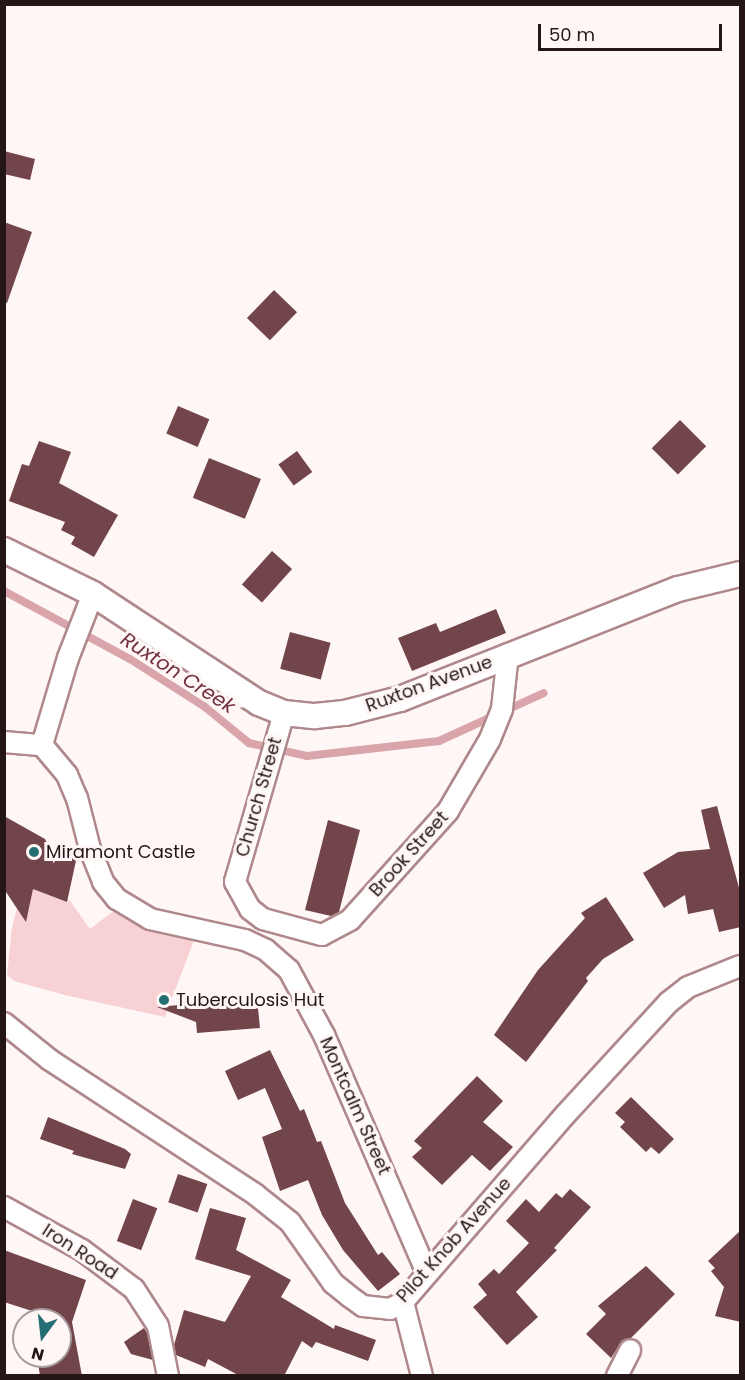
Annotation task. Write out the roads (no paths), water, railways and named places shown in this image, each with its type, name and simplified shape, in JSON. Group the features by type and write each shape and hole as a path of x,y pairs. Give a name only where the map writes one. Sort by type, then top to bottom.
{"street":[{"name":"Ruxton Avenue","path":"4,550 93,594 237,690 281,724 373,707 678,589 741,574"},
{"path":"4,742 42,745 73,645 93,594"},
{"name":"Brook Street","path":"235,882 250,909 263,919 322,935 336,931 448,811 491,735 502,709 508,654"},
{"name":"Church Street","path":"235,882 281,724"},
{"name":"Montcalm Street","path":"42,745 67,775 96,865 117,899 150,919 245,940 266,950 289,970 324,1035 428,1273"},
{"name":"Pilot Knob Avenue","path":"4,1023 50,1059 256,1195 290,1222 333,1283 349,1296 377,1309 390,1310 403,1302 669,1002 688,987 741,966"},
{"name":"Iron Road","path":"4,1207 82,1250 134,1289 158,1326 168,1376"},
{"path":"403,1302 422,1376"},
{"path":"617,1376 630,1350"}],"waterway":[{"name":"Ruxton Creek","path":"4,591 130,659 205,707 249,743 307,756 439,741 544,693"}],"place":[{"name":"Miramont Castle","path":"34,852"},
{"name":"Tuberculosis Hut","path":"164,1000"}]}
